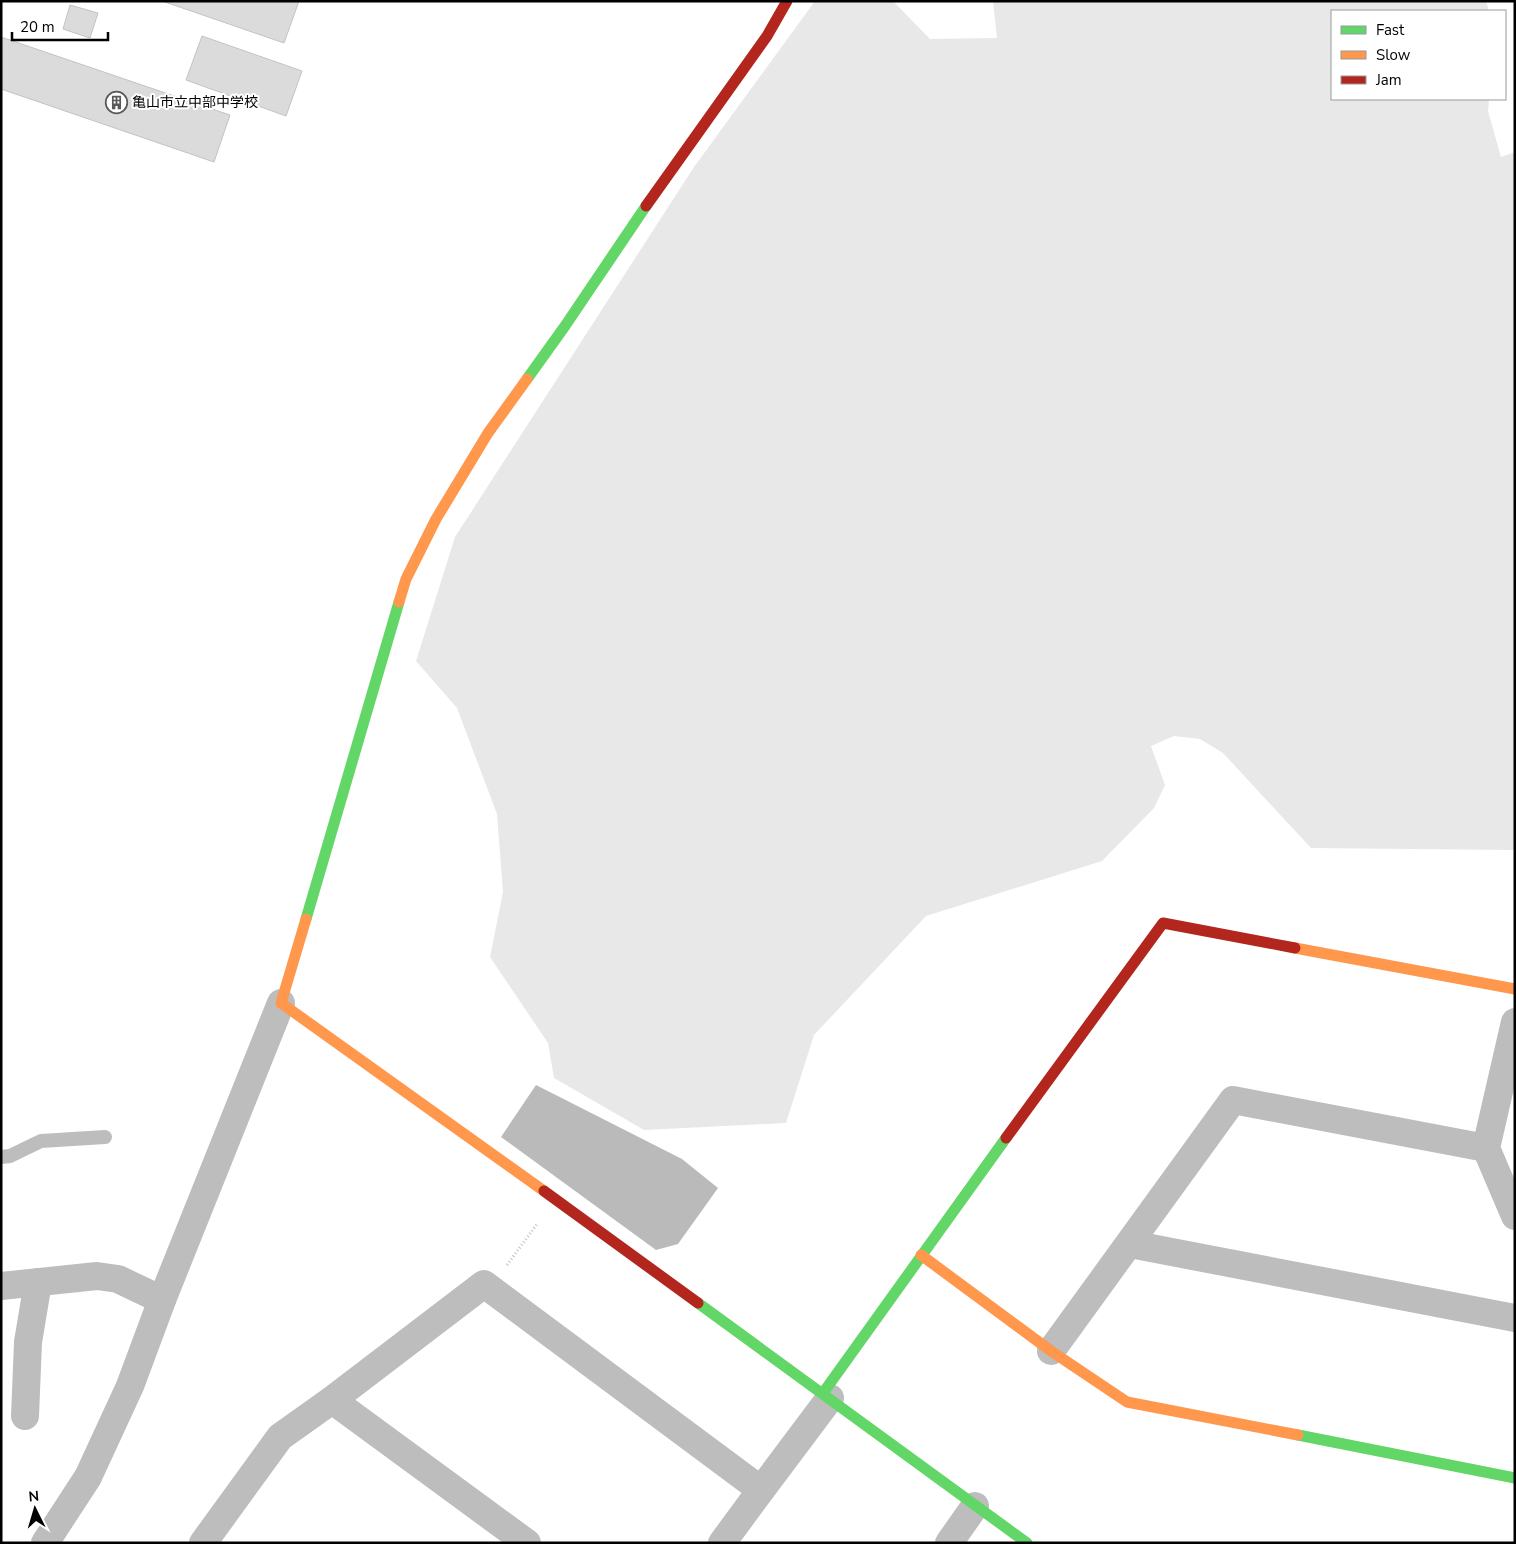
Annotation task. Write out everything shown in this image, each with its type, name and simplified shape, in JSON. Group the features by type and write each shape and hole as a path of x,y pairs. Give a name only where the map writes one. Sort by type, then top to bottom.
{"street":[{"path":"45,1543 88,1476 130,1386 162,1300 281,1003 406,579 414,562 436,519 488,434 767,36 787,1"},
{"path":"722,1543 762,1490 921,1255 1163,923 1515,989"},
{"path":"281,1003 555,1199 1027,1543"},
{"path":"1515,1022 1486,1148 1515,1216"},
{"path":"1052,1351 1234,1100 1486,1148"},
{"path":"1130,1244 1515,1318"},
{"path":"921,1255 1052,1351 1127,1402 1515,1478"},
{"path":"1,1286 98,1276 118,1279 162,1300"},
{"path":"25,1416 28,1342 38,1282"},
{"path":"210,1540 280,1437 332,1400 484,1284 762,1490"},
{"path":"332,1400 527,1543"},
{"path":"949,1543 975,1506"}],"lane":[{"path":"1,1157 10,1156 41,1141 105,1137"}],"path":[{"path":"490,1290 555,1199"}],"shaded area":[{"path":"815,1 893,1 930,39 997,38 993,1 1486,1 1489,10 1331,10 1331,100 1489,100 1488,111 1501,157 1515,152 1515,850 1311,848 1223,753 1200,739 1174,736 1151,746 1165,785 1154,808 1102,861 926,916 814,1035 786,1123 644,1130 554,1078 548,1043 490,957 503,892 497,814 457,708 416,661 455,537 694,167"},
{"path":"536,1085 682,1159 718,1188 678,1244 656,1250 501,1137"}],"building":[{"path":"162,1 299,1 284,43"},
{"path":"70,5 98,13 90,38 63,29"},
{"path":"202,36 302,71 286,116 186,80"},
{"name":"亀山市立中部中学校","path":"1,37 230,115 214,162 1,89"}],"traffic: fast":[{"path":"527,379 646,206"},
{"path":"306,919 399,602"},
{"path":"823,1393 1006,1138"},
{"path":"698,1303 1027,1543"},
{"path":"1298,1435 1515,1478"}],"traffic: slow":[{"path":"399,602 406,579 436,519 488,433 527,379"},
{"path":"306,919 281,1003 544,1191"},
{"path":"1295,948 1515,989"},
{"path":"921,1255 1051,1351 1127,1402 1298,1435"}],"traffic: jam":[{"path":"646,206 767,36 787,1"},
{"path":"1006,1138 1163,923 1295,948"},
{"path":"544,1191 698,1303"}],"place":[{"name":"亀山市立中部中学校","path":"116,102"}]}
